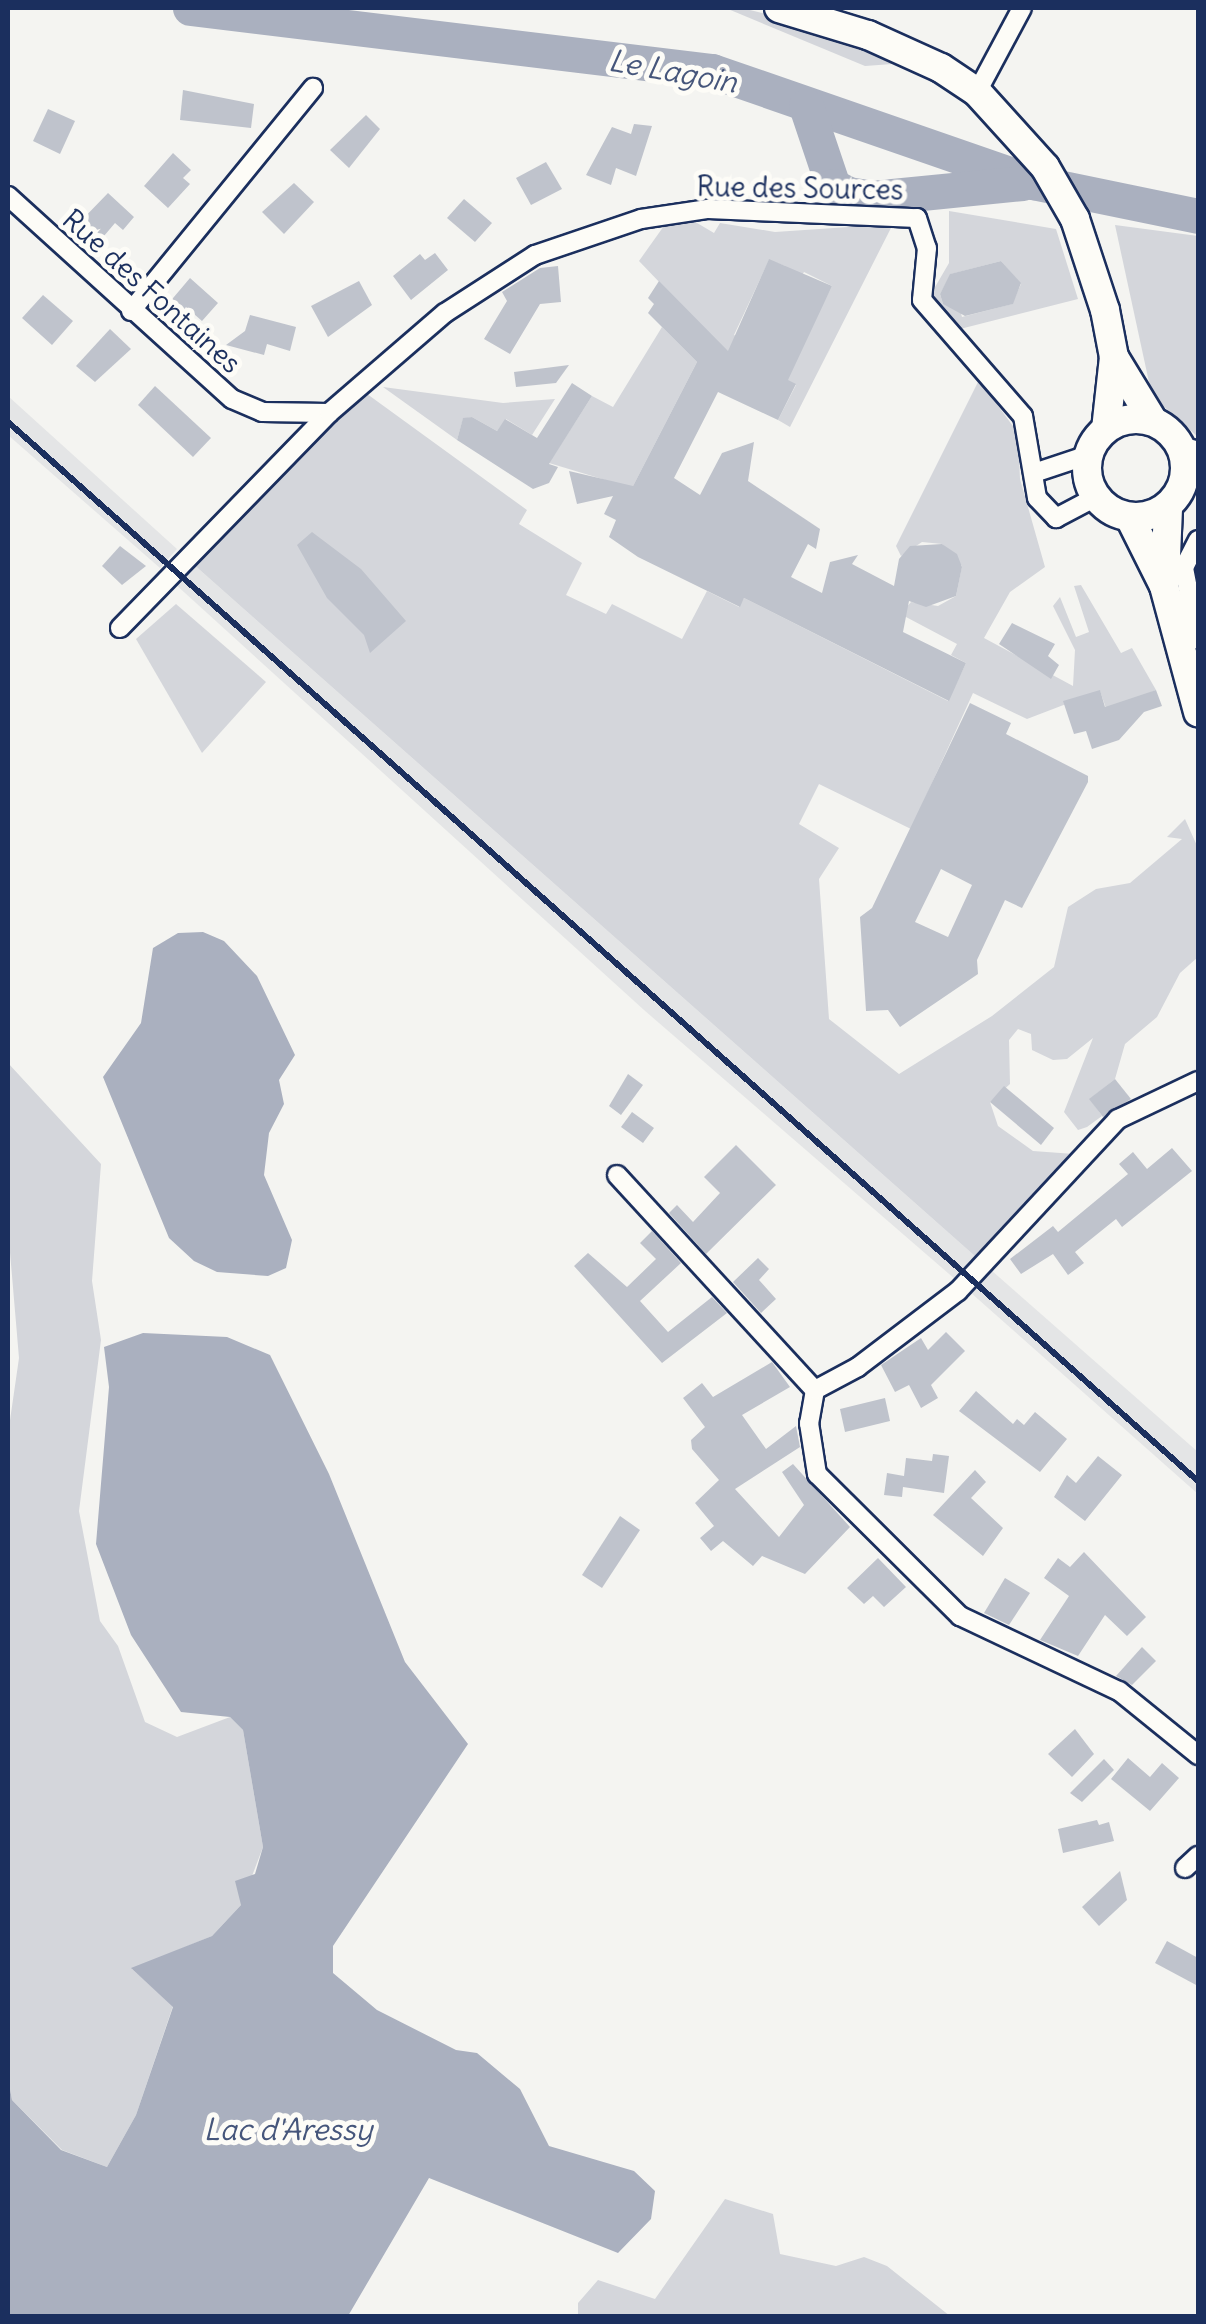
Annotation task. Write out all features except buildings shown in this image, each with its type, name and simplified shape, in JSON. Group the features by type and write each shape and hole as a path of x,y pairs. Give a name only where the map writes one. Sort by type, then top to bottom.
{"main road":[{"path":"779,8 868,35 977,92 1044,167 1076,220 1114,358 1153,420 1190,448 1191,476 1168,508 1164,586"},
{"path":"1106,430 1114,358"},
{"path":"1153,420 1132,418 1106,430 1088,454 1086,474 1096,497 1130,518 1164,586 1198,712"},
{"path":"1130,518 1168,508"}],"street":[{"path":"977,92 1022,8"},
{"path":"131,311 313,88"},
{"name":"Rue des Fontaines","path":"8,196 232,400 262,412 329,413"},
{"name":"Rue des Sources","path":"120,628 329,413 445,312 536,255 641,219 708,209 917,218 927,248 922,300 1023,416 1034,492 1056,518 1096,497"},
{"path":"1034,473 1088,454"},
{"path":"1198,540 1184,568 1198,640"},
{"path":"814,1390 858,1368 958,1291 1118,1119 1198,1081"},
{"path":"617,1175 814,1390"},
{"path":"814,1390 808,1422 816,1474 960,1616 1119,1691 1198,1755"}],"shaded area":[{"path":"742,8 793,21 906,63 865,66 728,9"},
{"path":"949,211 1056,229 1078,299 960,329 935,311 931,294 949,263","holes":["1001,261 1021,284 1012,304 962,317 959,306 943,304 940,294 951,274"]},
{"path":"692,220 714,233 720,223 775,232 893,224 790,427 778,420 796,385 784,379 832,286 804,272 750,361 737,355 734,360 639,261 666,223","holes":["769,260 785,266 753,343 734,335"]},
{"path":"1115,225 1198,236 1198,437 1152,396"},
{"path":"662,327 697,362 632,488 549,463 592,396 613,407"},
{"path":"979,380 1018,433 1020,479 1045,567 1010,592 984,638 1073,686 1075,650 1053,606 1060,597 1076,637 1089,632 1074,586 1081,585 1121,653 1132,648 1156,690 1107,711 1100,691 1027,719 973,693 911,829 819,784 799,824 839,848 819,879 829,1019 899,1074 992,1016 1054,967 1068,907 1096,889 1130,883 1182,839 1167,837 1185,819 1198,848 1198,957 1180,973 1157,1017 1125,1044 1115,1079 1090,1099 1102,1116 1087,1127 1078,1130 1064,1112 1093,1038 1067,1059 1053,1060 1032,1050 1031,1034 1018,1029 1009,1040 1010,1084 990,1102 998,1126 1033,1151 1074,1154 976,1257 192,563 363,391 527,510 519,524 582,563 566,595 606,614 612,604 682,639 707,591 739,607 744,598 948,701 966,663 951,655 957,644 906,617 905,609 911,602 938,606 956,596 962,566 942,544 922,542 901,556 896,546"},
{"path":"383,387 503,403 555,399 532,435 506,419 497,431 472,417 463,419 457,440"},
{"path":"8,396 177,549 160,568 8,435"},
{"path":"192,563 976,1257 956,1280 644,1010 174,583"},
{"path":"176,604 266,682 202,753 136,639"},
{"path":"8,1063 101,1164 92,1281 101,1340 79,1511 100,1621 118,1646 145,1722 177,1737 230,1717 243,1730 263,1847 241,1905 212,1936 132,1969 173,2006 136,2115 107,2167 62,2150 12,2100 8,2078 8,1434 19,1358 8,1229"},
{"path":"991,1270 1198,1452 1198,1494 970,1292"},
{"path":"725,2199 773,2214 780,2254 836,2266 864,2257 887,2266 950,2316 578,2316 578,2303 598,2280 655,2299"}],"water":[{"path":"203,932 224,941 257,976 295,1055 279,1080 284,1104 269,1133 264,1175 292,1240 286,1268 268,1276 217,1272 194,1261 169,1238 103,1077 141,1023 153,948 178,933"},
{"name":"Lac d'Aressy","path":"143,1333 227,1337 270,1355 329,1474 405,1662 468,1744 333,1946 333,1973 377,2010 456,2050 477,2053 520,2089 549,2146 634,2171 655,2191 651,2219 618,2253 429,2178 348,2316 8,2316 8,2078 12,2100 61,2150 107,2167 136,2115 173,2007 131,1968 212,1936 241,1905 235,1881 255,1874 263,1847 243,1730 230,1717 181,1712 131,1635 96,1544 109,1387 104,1347"}],"waterway":[{"name":"Le Lagoin","path":"190,8 712,71 1033,182 1198,216"},
{"path":"806,106 833,186 848,194 872,198 1022,183"}],"railway":[{"path":"8,422 1198,1481"}]}
